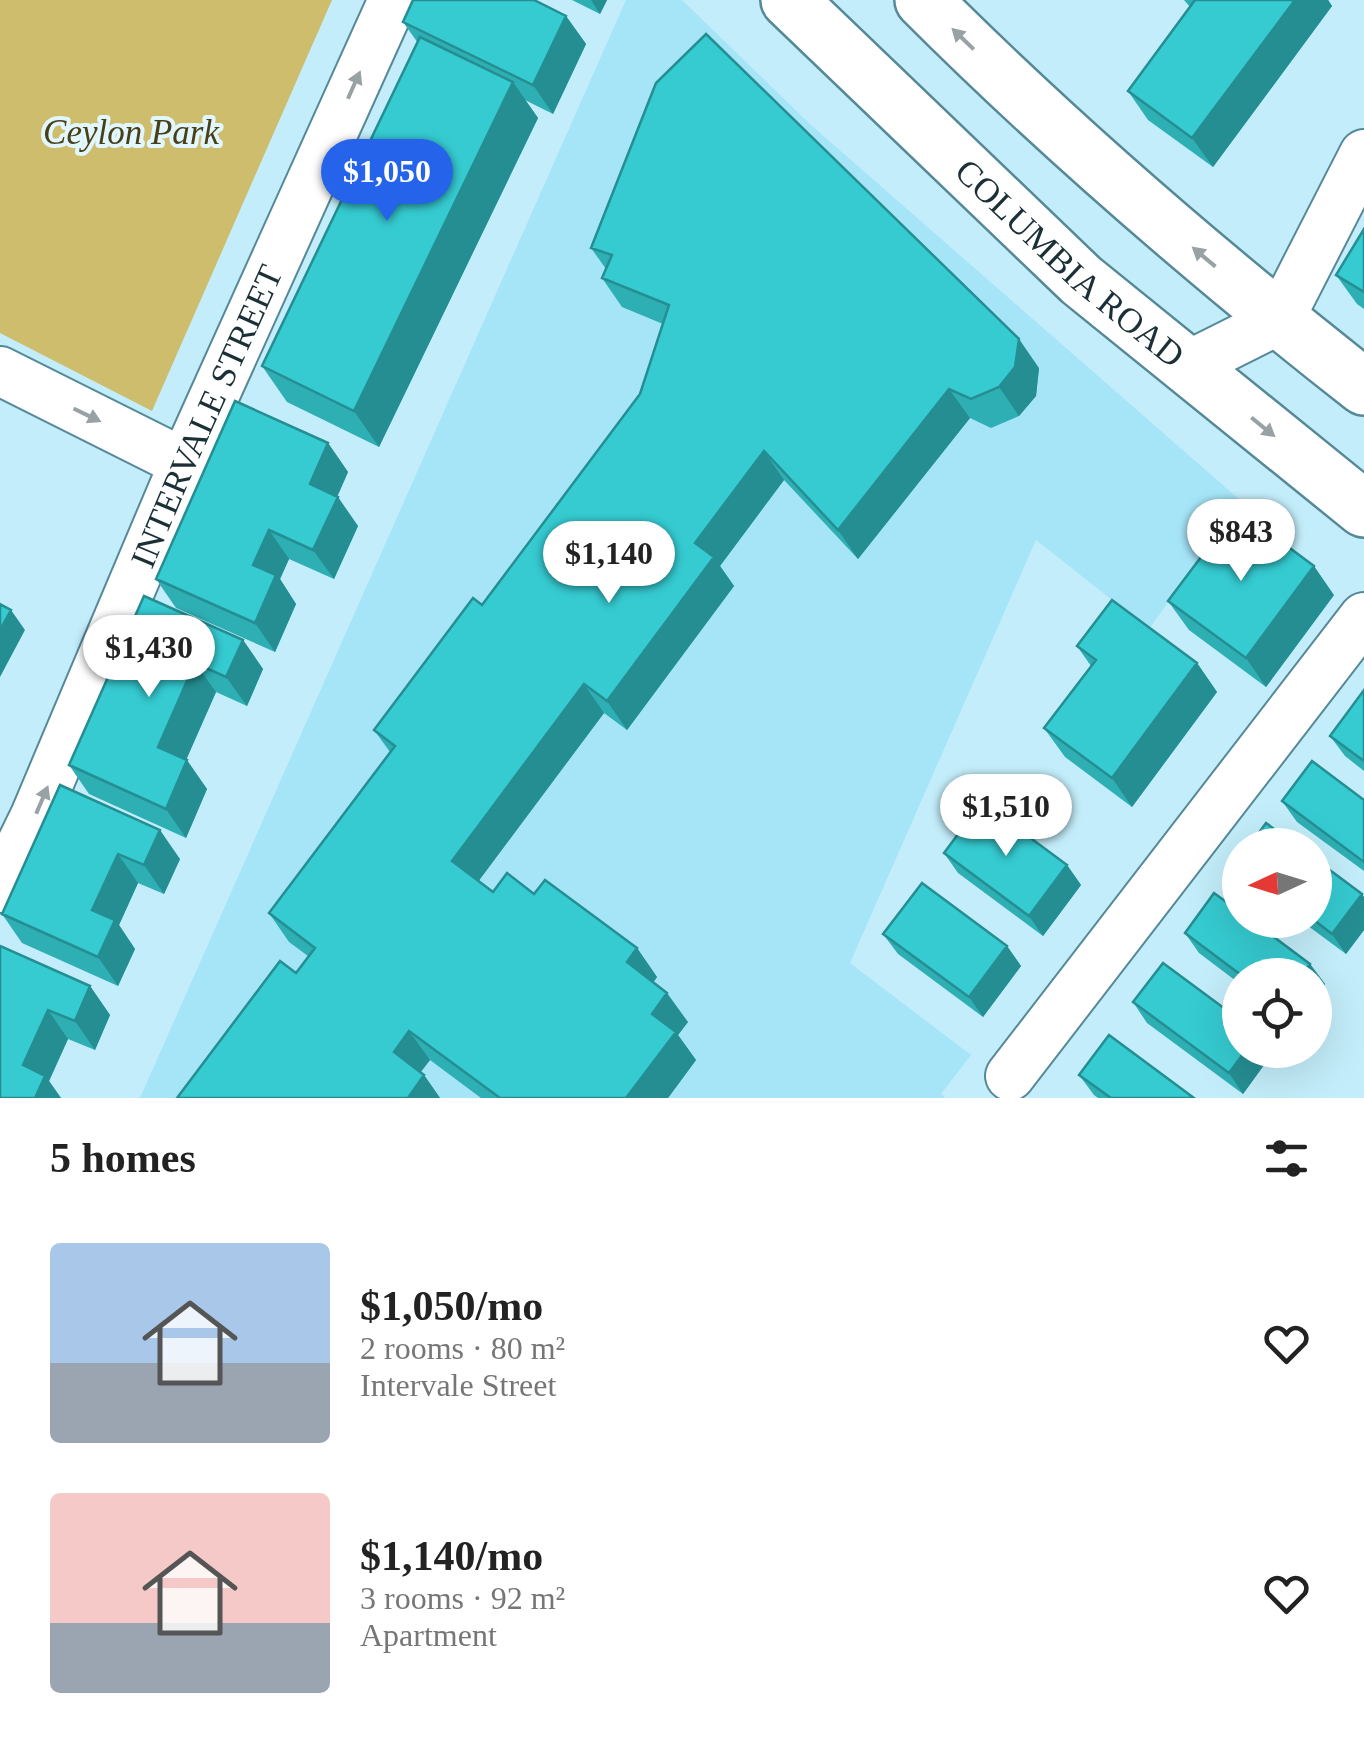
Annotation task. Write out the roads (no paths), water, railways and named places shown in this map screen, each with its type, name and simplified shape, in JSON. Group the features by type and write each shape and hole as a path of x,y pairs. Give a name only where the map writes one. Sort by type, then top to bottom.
{"main road":[{"name":"COLUMBIA ROAD","path":"789,0 1081,280 1364,509"},
{"path":"922,0 1110,176 1364,387"}],"street":[{"name":"INTERVALE STREET","path":"0,888 35,816 184,463 393,0"},
{"path":"1187,366 1279,320 1364,154"},
{"path":"0,371 184,463"},
{"path":"1010,1076 1364,617"}],"park label":[{"name":"Ceylon Park","path":"131,132"}]}
